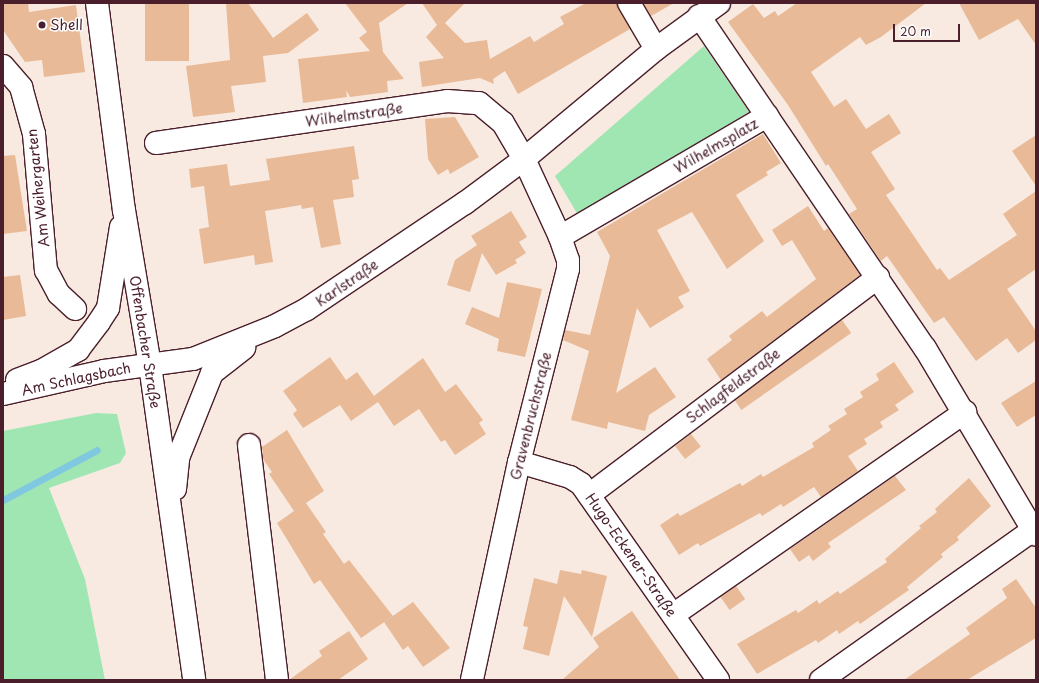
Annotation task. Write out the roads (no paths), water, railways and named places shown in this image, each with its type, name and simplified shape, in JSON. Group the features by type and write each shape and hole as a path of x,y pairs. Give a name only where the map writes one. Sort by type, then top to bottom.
{"street":[{"name":"Offenbacher Straße","path":"97,3 124,210 150,365 194,680"},
{"path":"629,3 656,49"},
{"path":"524,159 656,49 699,16 720,3"},
{"name":"Wilhelmsplatz","path":"560,237 767,116 699,16"},
{"name":"Am Weihergarten","path":"3,66 21,87 34,134 46,270 59,294 75,308"},
{"name":"Wilhelmstraße","path":"156,143 448,101 466,101 479,103 503,124 524,159"},
{"path":"767,116 878,277 965,412 1034,532 821,680"},
{"name":"Gravenbruchstraße","path":"472,680 519,462 568,269 568,260 560,237 524,159"},
{"name":"Karlstraße","path":"150,365 192,359 275,326 395,250 524,159"},
{"name":"Am Schlagsbach","path":"3,385 41,371 78,350 99,322 108,308 124,210"},
{"name":"Schlagfeldstraße","path":"589,495 878,277"},
{"path":"171,520 178,458 212,373 275,326"},
{"name":"Am Schlagsbach","path":"3,394 104,371 150,365"},
{"path":"673,614 965,412"},
{"path":"249,445 277,680"},
{"name":"Hugo-Eckener-Straße","path":"519,462 570,477 589,495 718,680"}],"waterway":[{"path":"3,500 97,450"}],"place":[{"name":"Shell","path":"42,25"}]}
